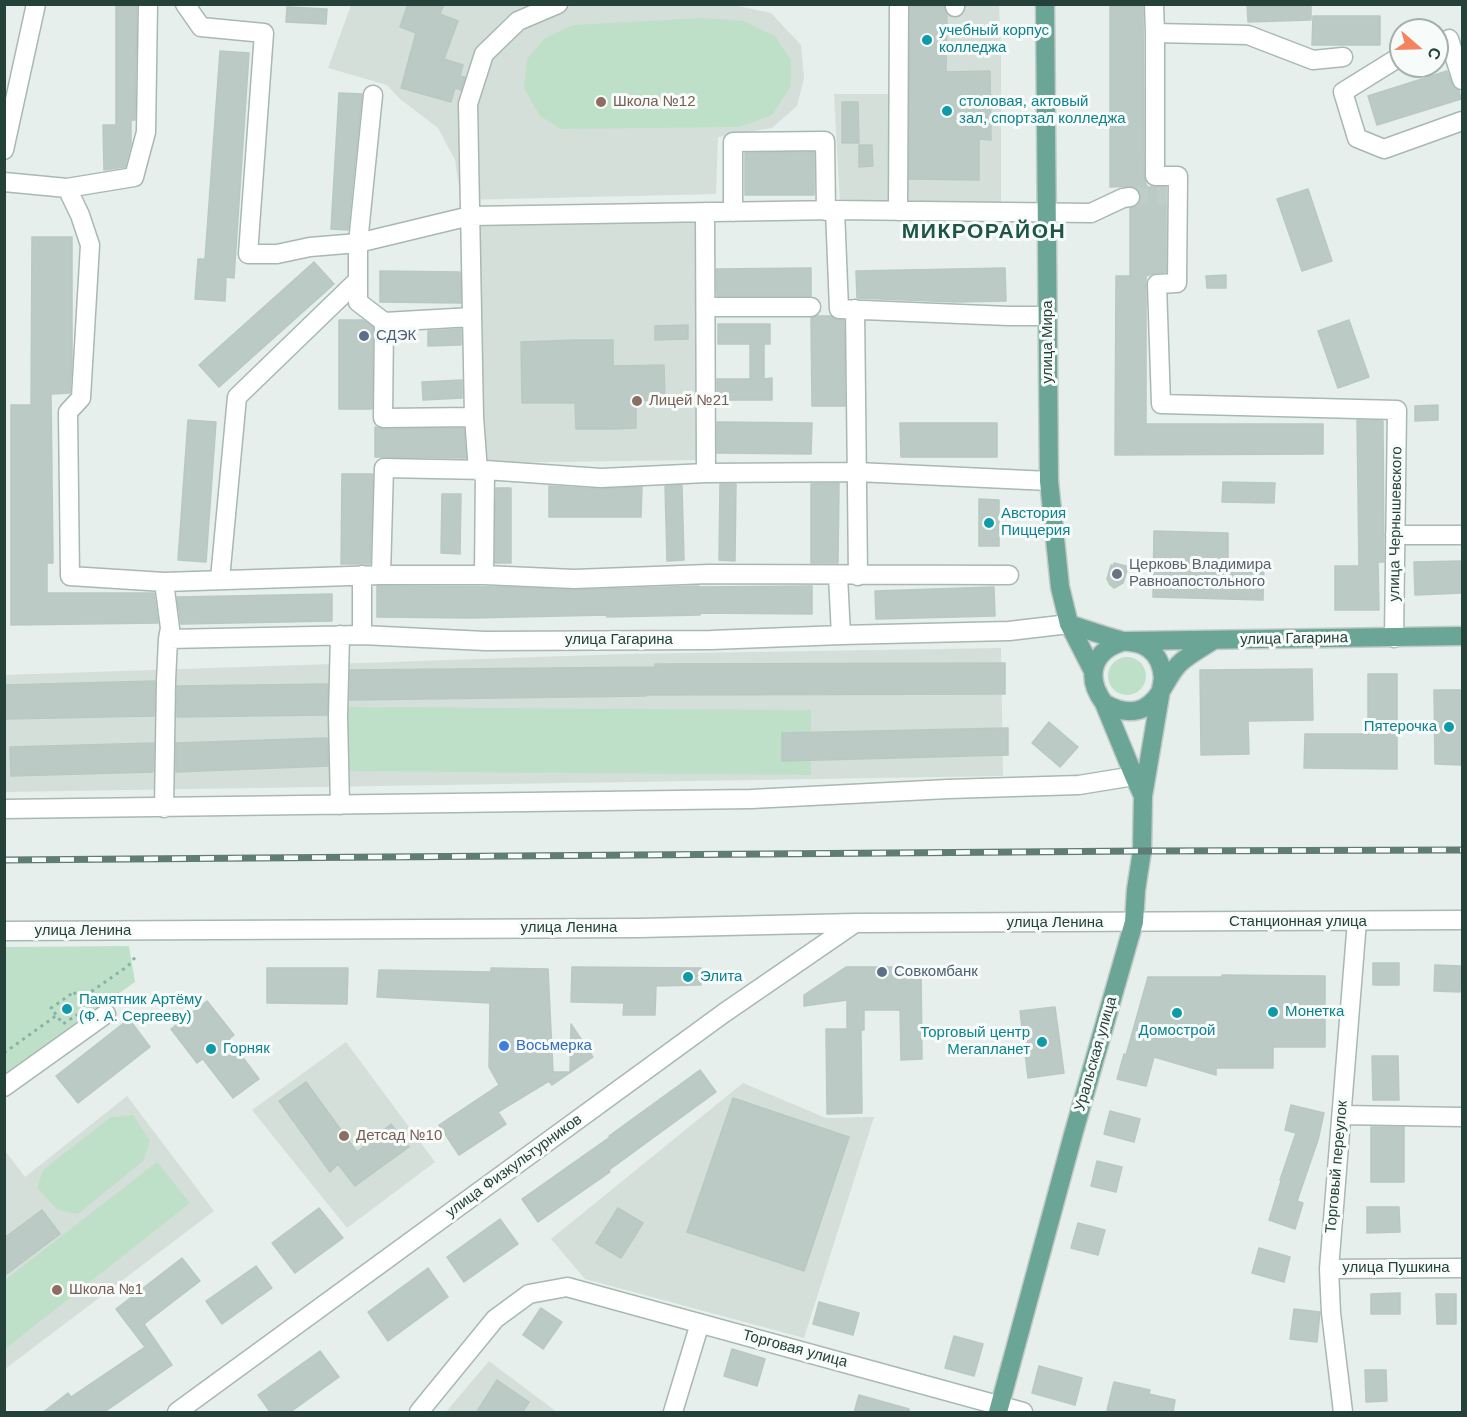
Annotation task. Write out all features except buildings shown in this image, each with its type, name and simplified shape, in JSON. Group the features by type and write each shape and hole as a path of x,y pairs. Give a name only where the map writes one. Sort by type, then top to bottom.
{"main road":[{"name":"улица Мира","path":"1045,4 1049,481 1060,587 1069,624 1093,671"},
{"path":"1069,624 1148,648 1162,666 1161,689"},
{"name":"улица Гагарина","path":"1126,641 1462,636"},
{"path":"1104,703 1125,712 1136,711 1147,706 1156,699 1179,664 1214,640"},
{"path":"1126,641 1114,644 1104,651 1093,671 1093,683 1104,703 1143,796"},
{"name":"Уральская улица","path":"999,1409 1078,1117 1134,922 1142,850 1143,796 1161,689"}],"street":[{"path":"4,150 36,4"},
{"path":"4,182 67,188 134,177 146,132 148,4"},
{"path":"185,4 201,27 264,33 248,254 277,254 310,247 358,243 470,216 831,210 1091,213 1130,197"},
{"path":"484,574 481,471 474,417 468,104 484,54 518,21 558,4"},
{"path":"898,211 899,4"},
{"path":"1154,4 1155,33 1248,35 1312,60 1343,57"},
{"name":"улица Чернышевского","path":"1155,33 1155,176 1178,176 1172,196 1177,283 1157,284 1161,404 1397,410 1394,638"},
{"path":"1449,39 1462,80"},
{"path":"1389,63 1343,92 1357,138 1384,149 1462,121"},
{"path":"373,95 358,243 358,302 384,322 472,317"},
{"path":"733,212 732,142 825,141 839,309 1048,316"},
{"path":"67,188 80,214 90,245 81,398 68,412 70,576 164,582 362,575 484,574 574,579 719,574 1009,575"},
{"path":"705,212 706,473"},
{"path":"220,579 237,397 358,280"},
{"path":"707,306 811,307"},
{"path":"855,309 858,576"},
{"path":"384,322 383,418 474,417"},
{"path":"381,575 384,468 601,477 706,473 857,472 1049,481"},
{"path":"1395,535 1462,535"},
{"path":"362,575 362,635"},
{"path":"838,576 841,635"},
{"path":"164,582 170,628 164,808"},
{"name":"улица Гагарина","path":"168,639 362,635 485,641 711,640 1009,631 1069,624"},
{"path":"340,635 338,717 340,805"},
{"path":"4,809 751,799 1079,785 1134,776"},
{"name":"Станционная улица","path":"1134,922 1462,920"},
{"name":"Торговый переулок","path":"1343,1413 1330,1313 1329,1269 1357,921"},
{"name":"улица Ленина","path":"4,931 628,928 855,923 1134,922"},
{"name":"улица Физкультурников","path":"177,1413 724,1013 855,923"},
{"path":"4,1087 106,1014"},
{"path":"1342,1115 1462,1117"},
{"name":"улица Пушкина","path":"1329,1269 1462,1268"},
{"name":"Торговая улица","path":"419,1413 495,1319 529,1294 567,1287 999,1409 1023,1413"},
{"path":"673,1413 700,1323"}],"path":[{"path":"79,1000 128,966 136,956"},
{"path":"74,992 86,1009 63,1024 57,1015 51,1008 74,992"},
{"path":"4,1053 57,1015"}],"shaded area":[{"name":"Школа №12","path":"729,4 771,13 801,45 804,78 797,106 772,128 718,137 716,194 461,200 455,160 438,128 400,99 387,85 328,68 351,5"},
{"path":"890,5 999,5 1001,204 840,204 834,94 890,94"},
{"name":"Лицей №21","path":"698,221 699,460 483,463 478,224"},
{"path":"1001,648 1003,776 5,792 4,675 627,654"},
{"name":"Детсад №10","path":"346,1042 435,1162 347,1228 252,1110"},
{"path":"743,1083 826,1118 874,1117 804,1338 585,1279 551,1239"},
{"name":"Школа №1","path":"127,1096 214,1211 5,1369 5,1151 25,1177"},
{"path":"489,1361 557,1412 446,1412"}],"green space":[{"path":"702,18 743,21 775,36 791,60 791,86 772,115 739,127 561,129 540,116 524,88 527,59 545,38 573,25"},
{"path":"1127,657 1141,662 1146,676 1141,690 1127,695 1113,690 1108,676 1113,662"},
{"path":"345,707 811,710 811,775 344,771"},
{"path":"129,946 135,982 5,1075 5,947"},
{"path":"133,1115 150,1141 143,1161 78,1214 58,1210 37,1188 43,1170 111,1117"},
{"path":"157,1162 190,1203 5,1349 5,1280"}],"tunnel":[{"path":"1130,197 1166,196"}],"railway":[{"path":"4,860 1462,850"}],"place":[{"name":"учебный корпус колледжа","path":"927,40"},
{"name":"Школа №12","path":"601,102"},
{"name":"столовая, актовый зал, спортзал колледжа","path":"947,111"},
{"name":"СДЭК","path":"364,336"},
{"name":"Лицей №21","path":"637,401"},
{"name":"Австория Пиццерия","path":"989,523"},
{"name":"Церковь Владимира Равноапостольного","path":"1117,574"},
{"name":"Пятерочка","path":"1449,727"},
{"name":"Совкомбанк","path":"882,972"},
{"name":"Элита","path":"688,977"},
{"name":"Памятник Артёму (Ф. А. Сергееву)","path":"67,1009"},
{"name":"Монетка","path":"1273,1012"},
{"name":"Домострой","path":"1177,1013"},
{"name":"Торговый центр Мегапланет","path":"1042,1042"},
{"name":"Восьмерка","path":"504,1046"},
{"name":"Горняк","path":"211,1049"},
{"name":"Детсад №10","path":"344,1136"},
{"name":"Школа №1","path":"57,1290"}],"district":[{"name":"МИКРОРАЙОН","path":"984,232"}]}
